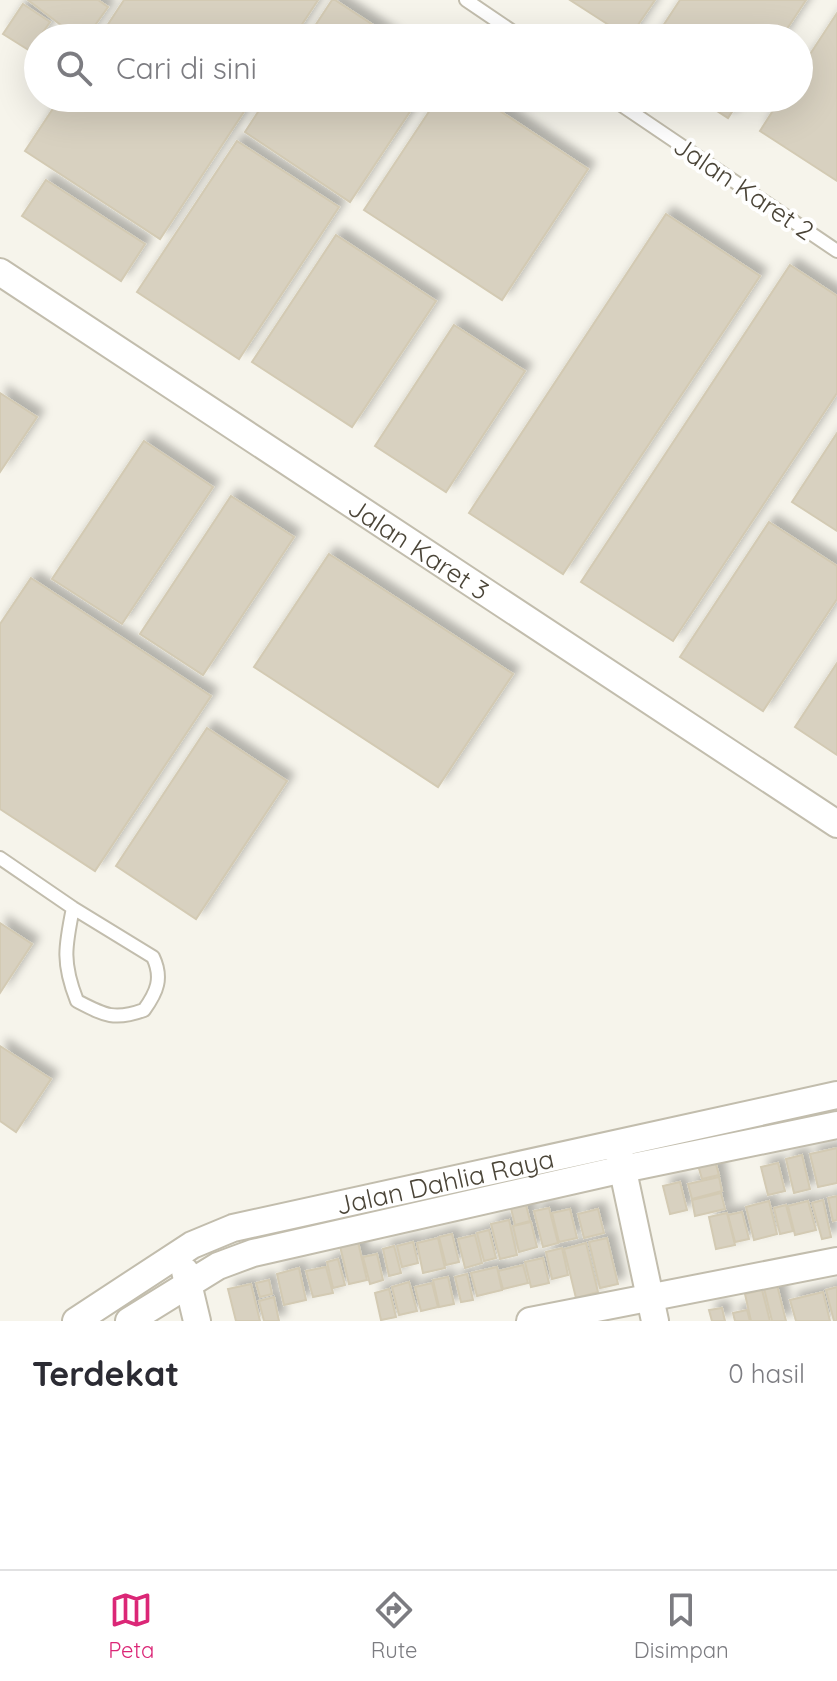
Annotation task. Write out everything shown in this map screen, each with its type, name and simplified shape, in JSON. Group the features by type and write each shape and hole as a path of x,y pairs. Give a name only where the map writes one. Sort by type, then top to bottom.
{"street":[{"name":"Jalan Karet 3","path":"0,272 837,824"},
{"name":"Jalan Dahlia Raya","path":"129,1321 218,1266 253,1253 837,1095"},
{"name":"Jalan Dahlia Raya","path":"76,1321 179,1252 233,1228 620,1156 837,1125"},
{"path":"620,1156 652,1310"},
{"path":"179,1252 197,1321"},
{"path":"530,1321 652,1310 837,1261"}],"lane":[{"path":"466,0 501,24"},
{"name":"Jalan Karet 2","path":"632,112 837,251"},
{"path":"0,858 153,957 158,967 159,984 144,1010 126,1017 102,1014 77,1001 66,972 73,908"}],"building":[{"path":"28,0 98,0 108,7 96,24 60,24"},
{"path":"124,0 318,0 302,24 108,24"},
{"path":"335,0 372,24 316,24"},
{"path":"570,0 655,0 639,24 607,24"},
{"path":"680,0 806,0 790,24 664,24"},
{"path":"23,4 50,22 24,24 24,47 3,34"},
{"path":"837,13 837,181 760,131 772,112 813,112 813,50"},
{"path":"51,112 244,112 160,239 25,151"},
{"path":"258,112 410,112 350,202 245,132"},
{"path":"429,112 501,112 588,169 502,300 364,210"},
{"path":"237,141 339,207 239,359 137,292"},
{"path":"46,180 145,244 121,281 22,216"},
{"path":"666,214 760,276 563,574 469,513"},
{"path":"336,235 436,301 352,427 252,362"},
{"path":"790,265 837,296 837,393 673,641 581,582"},
{"path":"454,325 525,371 446,492 375,446"},
{"path":"0,393 37,417 0,472"},
{"path":"837,433 837,531 792,502"},
{"path":"144,441 213,487 122,624 52,579"},
{"path":"231,496 294,537 203,675 140,634"},
{"path":"769,522 837,566 837,599 763,711 680,657"},
{"path":"329,554 513,674 438,787 254,667"},
{"path":"31,578 211,696 95,871 0,809 0,624"},
{"path":"837,663 837,755 795,727"},
{"path":"207,728 287,781 196,919 116,866"},
{"path":"0,923 32,944 0,993"},
{"path":"0,1046 51,1079 16,1132 0,1121"},
{"path":"837,1148 837,1183 818,1187 810,1154"},
{"path":"802,1155 810,1189 794,1193 786,1159"},
{"path":"715,1161 719,1175 702,1179 698,1165"},
{"path":"778,1163 785,1191 768,1195 761,1167"},
{"path":"719,1177 722,1191 692,1199 688,1184"},
{"path":"680,1182 687,1210 670,1214 663,1186"},
{"path":"721,1193 725,1209 695,1216 692,1200"},
{"path":"837,1196 837,1220 833,1221 828,1198"},
{"path":"524,1197 530,1221 515,1225 509,1200"},
{"path":"823,1200 831,1237 822,1239 812,1203"},
{"path":"769,1201 777,1234 754,1240 746,1207"},
{"path":"808,1201 816,1230 795,1235 788,1206"},
{"path":"786,1205 793,1231 780,1234 774,1208"},
{"path":"549,1208 558,1243 543,1247 534,1211"},
{"path":"570,1209 577,1238 559,1242 552,1213"},
{"path":"598,1209 604,1233 584,1238 578,1214"},
{"path":"742,1212 749,1239 735,1242 728,1215"},
{"path":"727,1213 735,1245 716,1249 709,1217"},
{"path":"509,1220 517,1255 500,1259 491,1224"},
{"path":"531,1222 537,1247 519,1252 513,1226"},
{"path":"489,1230 496,1258 484,1261 477,1233"},
{"path":"452,1234 459,1262 446,1265 439,1237"},
{"path":"475,1235 482,1263 465,1268 458,1239"},
{"path":"357,1238 367,1280 349,1284 339,1242"},
{"path":"438,1238 445,1268 423,1273 417,1243"},
{"path":"607,1238 618,1284 600,1288 589,1242"},
{"path":"413,1242 418,1263 402,1267 397,1246"},
{"path":"586,1243 598,1292 576,1298 564,1249"},
{"path":"394,1246 401,1273 389,1276 383,1249"},
{"path":"562,1248 568,1275 552,1279 546,1252"},
{"path":"377,1254 383,1280 370,1284 363,1257"},
{"path":"543,1258 549,1283 531,1287 525,1262"},
{"path":"338,1259 345,1285 333,1288 327,1262"},
{"path":"523,1265 528,1283 503,1289 498,1271"},
{"path":"326,1267 333,1293 313,1297 306,1271"},
{"path":"497,1267 502,1290 477,1296 471,1273"},
{"path":"299,1268 306,1300 284,1305 277,1274"},
{"path":"467,1274 473,1300 461,1302 455,1277"},
{"path":"448,1277 454,1304 439,1307 433,1280"},
{"path":"269,1280 272,1294 260,1297 256,1283"},
{"path":"409,1282 417,1311 399,1315 392,1287"},
{"path":"432,1283 438,1307 421,1311 415,1287"},
{"path":"251,1284 260,1321 236,1321 228,1289"},
{"path":"777,1285 786,1321 772,1321 764,1288"},
{"path":"837,1287 837,1321 834,1321 826,1290"},
{"path":"389,1289 396,1317 381,1320 375,1293"},
{"path":"762,1290 770,1321 751,1321 745,1294"},
{"path":"823,1292 830,1321 796,1321 790,1300"},
{"path":"274,1297 279,1321 264,1321 259,1301"},
{"path":"722,1308 725,1321 712,1321 709,1310"},
{"path":"747,1310 750,1321 735,1321 733,1313"}]}
